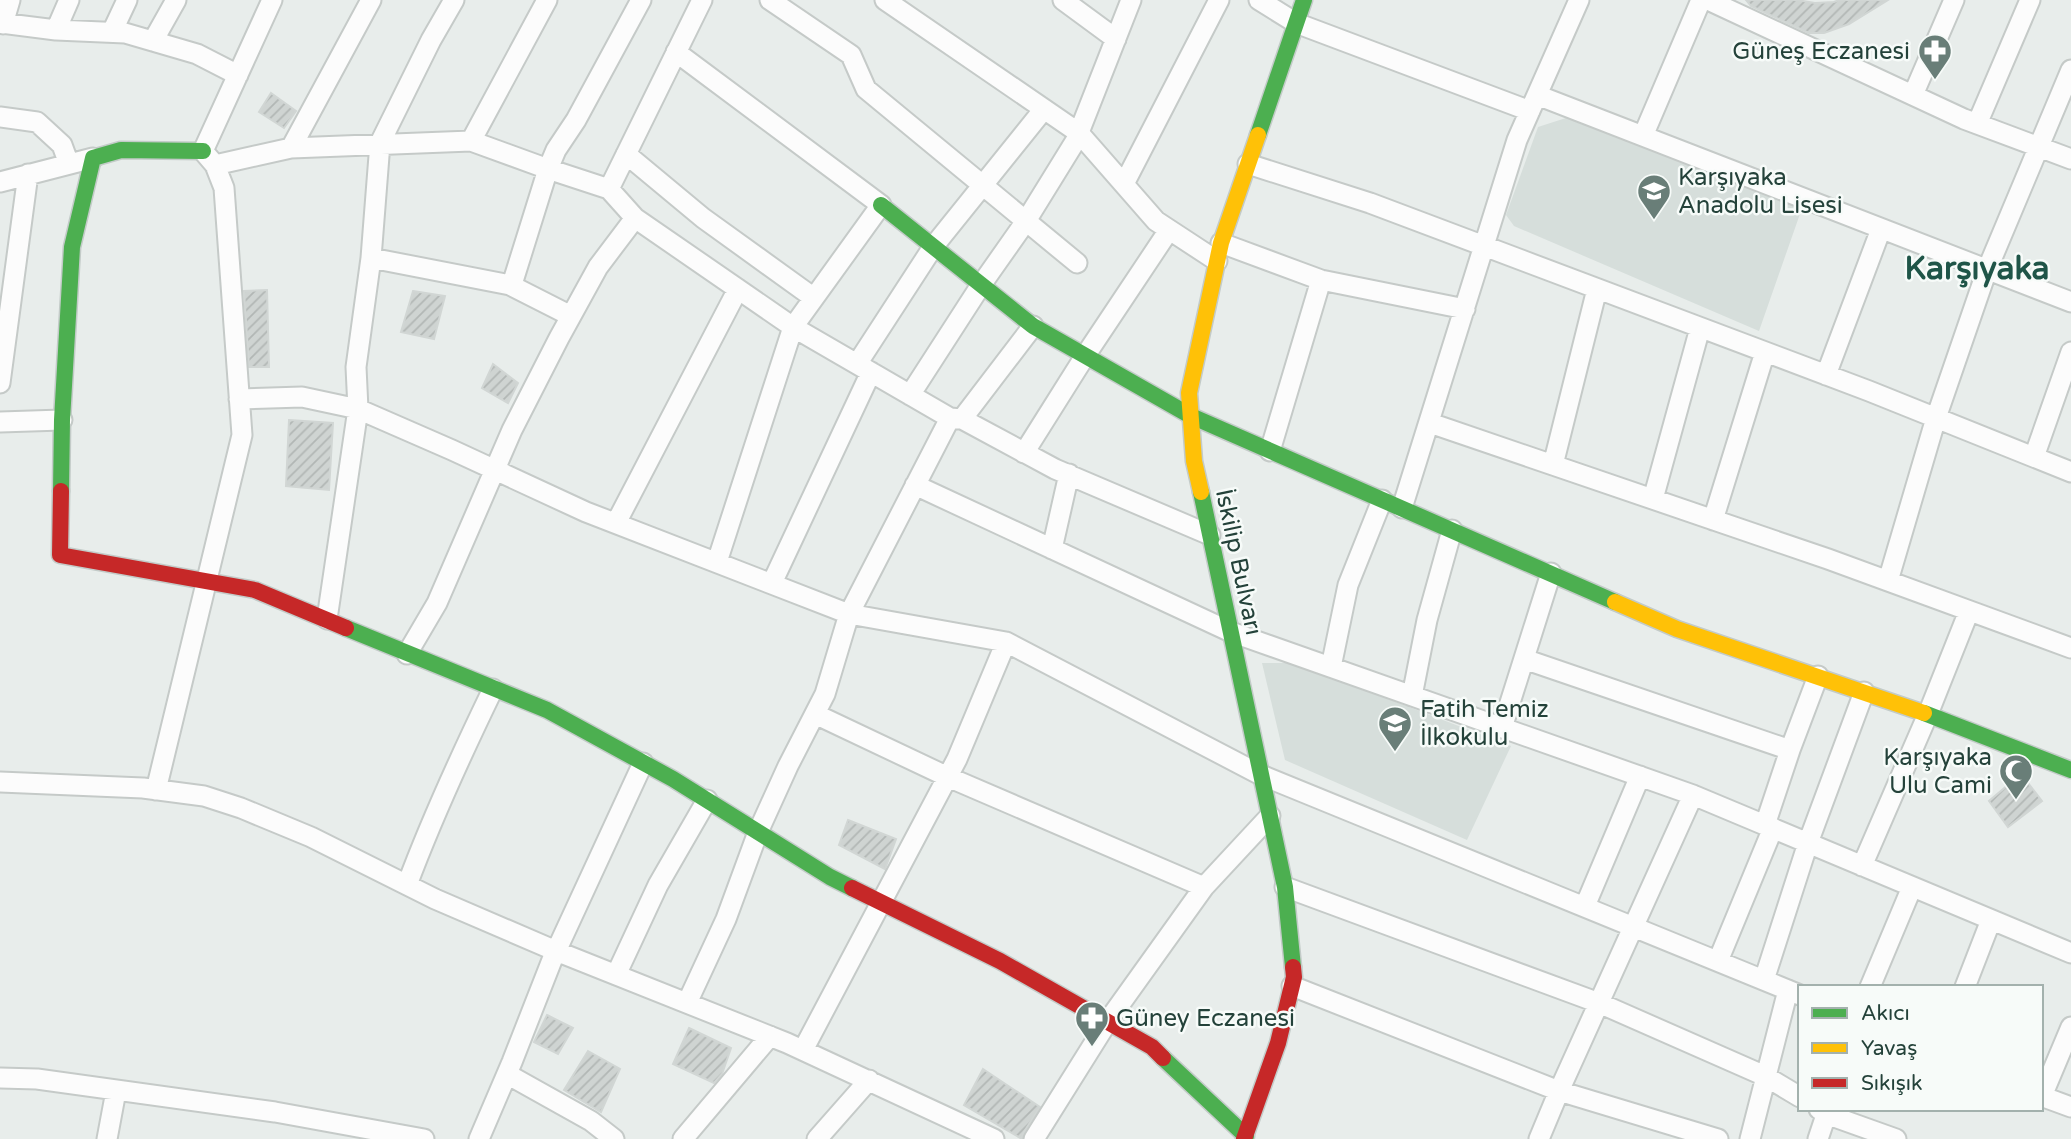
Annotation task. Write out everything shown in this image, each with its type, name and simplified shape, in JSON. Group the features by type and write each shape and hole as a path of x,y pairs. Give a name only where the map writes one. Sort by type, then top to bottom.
{"street":[{"path":"10,0 2,23 56,30 125,33 197,54 238,75"},
{"path":"56,30 69,0"},
{"path":"111,32 127,0"},
{"path":"153,41 176,0"},
{"path":"156,790 242,435 224,188 209,158 238,75 272,0"},
{"path":"290,148 371,0"},
{"path":"327,620 358,409 356,367 371,258 380,143 430,40 454,0"},
{"path":"471,141 547,0"},
{"path":"608,189 702,0"},
{"path":"770,0 851,55 866,89 1077,263"},
{"path":"885,0 1079,133 1156,221 1169,230 1219,252 1321,280 1465,309"},
{"path":"1063,0 1116,38"},
{"path":"910,394 1026,221 1079,133 1131,0"},
{"path":"1124,184 1219,0"},
{"path":"1259,0 1296,23 1534,103 1643,136 2071,302"},
{"name":"İskilip Bulvarı","path":"1245,1137 1278,1043 1294,976 1285,887 1194,461 1189,393 1219,252 1304,0"},
{"path":"1402,508 1517,141 1579,0"},
{"path":"1643,136 1701,0"},
{"path":"1708,0 1977,124 2071,159"},
{"path":"1913,95 1954,0"},
{"path":"1977,124 2030,0"},
{"path":"510,285 556,150 576,120 637,1"},
{"path":"676,52 881,205 1032,326 1191,416 1678,629 1928,714 2071,770"},
{"path":"1888,581 1936,418 1987,270 2071,70"},
{"path":"772,583 864,368 933,247 1044,108"},
{"path":"0,117 37,121 62,145 69,164"},
{"path":"0,182 121,150 209,158 290,148 471,141 608,189 635,218 793,327 864,368 1024,453 1210,535"},
{"path":"626,154 703,218 814,298"},
{"path":"93,158 72,247 62,420 60,555 255,590 547,710 707,800 830,877 1000,961 1152,1047 1245,1137"},
{"path":"1248,164 1370,203 1826,375 2071,472"},
{"path":"1,383 6,295 27,174"},
{"path":"717,562 793,327 881,205"},
{"path":"407,654 438,603 512,430 571,316 598,267 635,218"},
{"path":"1826,375 1881,229"},
{"path":"1024,453 1169,230"},
{"path":"371,258 510,285 571,316"},
{"path":"1270,451 1321,280"},
{"path":"616,523 738,289"},
{"path":"1553,465 1597,289"},
{"path":"687,1003 726,919 758,832 788,765 825,694 849,614 915,485 956,419 1032,326"},
{"path":"1653,499 1700,328"},
{"path":"1713,520 1765,352"},
{"path":"2034,457 2071,352"},
{"path":"239,399 302,397 358,409 586,512 849,614 1006,642 1261,775 1794,993 1765,1076 1750,1139"},
{"path":"0,422 62,420"},
{"path":"1430,423 1888,581 2071,648"},
{"path":"1052,548 1069,474"},
{"path":"915,485 1231,632 1693,795 2071,953"},
{"path":"1331,667 1348,585 1382,499"},
{"path":"1412,696 1427,620 1452,530"},
{"path":"1502,728 1551,573"},
{"path":"1862,866 1969,611"},
{"path":"803,1050 957,759 1006,642"},
{"path":"1524,659 1790,750"},
{"path":"1718,961 1769,827 1790,750 1818,676"},
{"path":"407,885 457,765 494,689"},
{"path":"1764,980 1808,843 1864,692"},
{"path":"815,714 948,777 1204,887"},
{"path":"479,1139 556,951 643,763"},
{"path":"1585,906 1640,776"},
{"path":"0,782 156,790 204,796 241,808 310,836 407,885 556,951 803,1050 994,1139"},
{"path":"1539,1139 1693,795"},
{"path":"616,975 658,884 707,800"},
{"path":"1034,1139 1108,1021 1204,887 1270,816"},
{"path":"1285,887 1599,1003 1765,1076 1798,1096"},
{"path":"1871,985 1912,887"},
{"path":"1966,985 1991,920"},
{"path":"1292,986 1559,1091 1718,1139"},
{"path":"2043,1094 2071,1027"},
{"path":"683,1139 770,1036"},
{"path":"507,1074 591,1121 614,1139"},
{"path":"0,1078 37,1079 275,1112 344,1132 424,1139"},
{"path":"817,1139 869,1080"},
{"path":"107,1139 116,1091"},
{"path":"2043,1096 2071,1107"},
{"path":"1818,1139 1824,1111 1896,1139"}],"shaded area":[{"name":"Karşıyaka Anadolu Lisesi","path":"1569,117 1789,203 1801,211 1759,331 1514,226 1506,215 1538,127"},
{"name":"Fatih Temiz İlkokulu","path":"1262,663 1294,663 1511,746 1467,840 1285,760"}],"building":[{"path":"1746,0 1797,0 1815,3 1888,0 1849,24 1824,33 1809,33 1751,6"},
{"path":"271,93 296,111 284,128 259,112"},
{"path":"267,290 269,367 249,367 244,291"},
{"path":"413,291 445,296 434,339 401,332"},
{"path":"493,364 518,383 508,403 482,388"},
{"path":"289,420 333,423 329,490 286,486"},
{"name":"Karşıyaka Ulu Cami","path":"2021,774 2042,801 2008,827 1989,801"},
{"path":"848,820 896,839 885,869 839,845"},
{"path":"547,1015 573,1028 558,1054 534,1042"},
{"path":"689,1028 731,1048 722,1074 714,1083 673,1064"},
{"path":"588,1051 620,1069 601,1112 564,1090"},
{"path":"983,1069 1040,1107 1022,1139 964,1105"}],"traffic: fast":[{"path":"1258,135 1304,0"},
{"path":"61,491 62,420 72,247 93,158 121,150 203,151"},
{"path":"881,205 1033,326 1191,416 1615,602"},
{"path":"1201,492 1285,887 1293,967"},
{"path":"346,628 547,710 673,779 852,888"},
{"path":"1924,713 2071,770"},
{"path":"1163,1058 1246,1136"}],"traffic: slow":[{"path":"1201,492 1194,461 1189,393 1221,243 1258,135"},
{"path":"1615,602 1677,629 1924,713"}],"traffic: jam":[{"path":"61,491 60,555 255,590 346,628"},
{"path":"852,888 1000,961 1152,1047 1163,1058"},
{"path":"1244,1139 1278,1043 1294,977 1293,967"}],"place":[{"name":"Güneş Eczanesi","path":"1935,81"},
{"name":"Karşıyaka Anadolu Lisesi","path":"1654,221"},
{"name":"Fatih Temiz İlkokulu","path":"1395,753"},
{"name":"Karşıyaka Ulu Cami","path":"2016,801"},
{"name":"Güney Eczanesi","path":"1092,1048"}],"district":[{"name":"Karşıyaka","path":"1977,268"}]}
